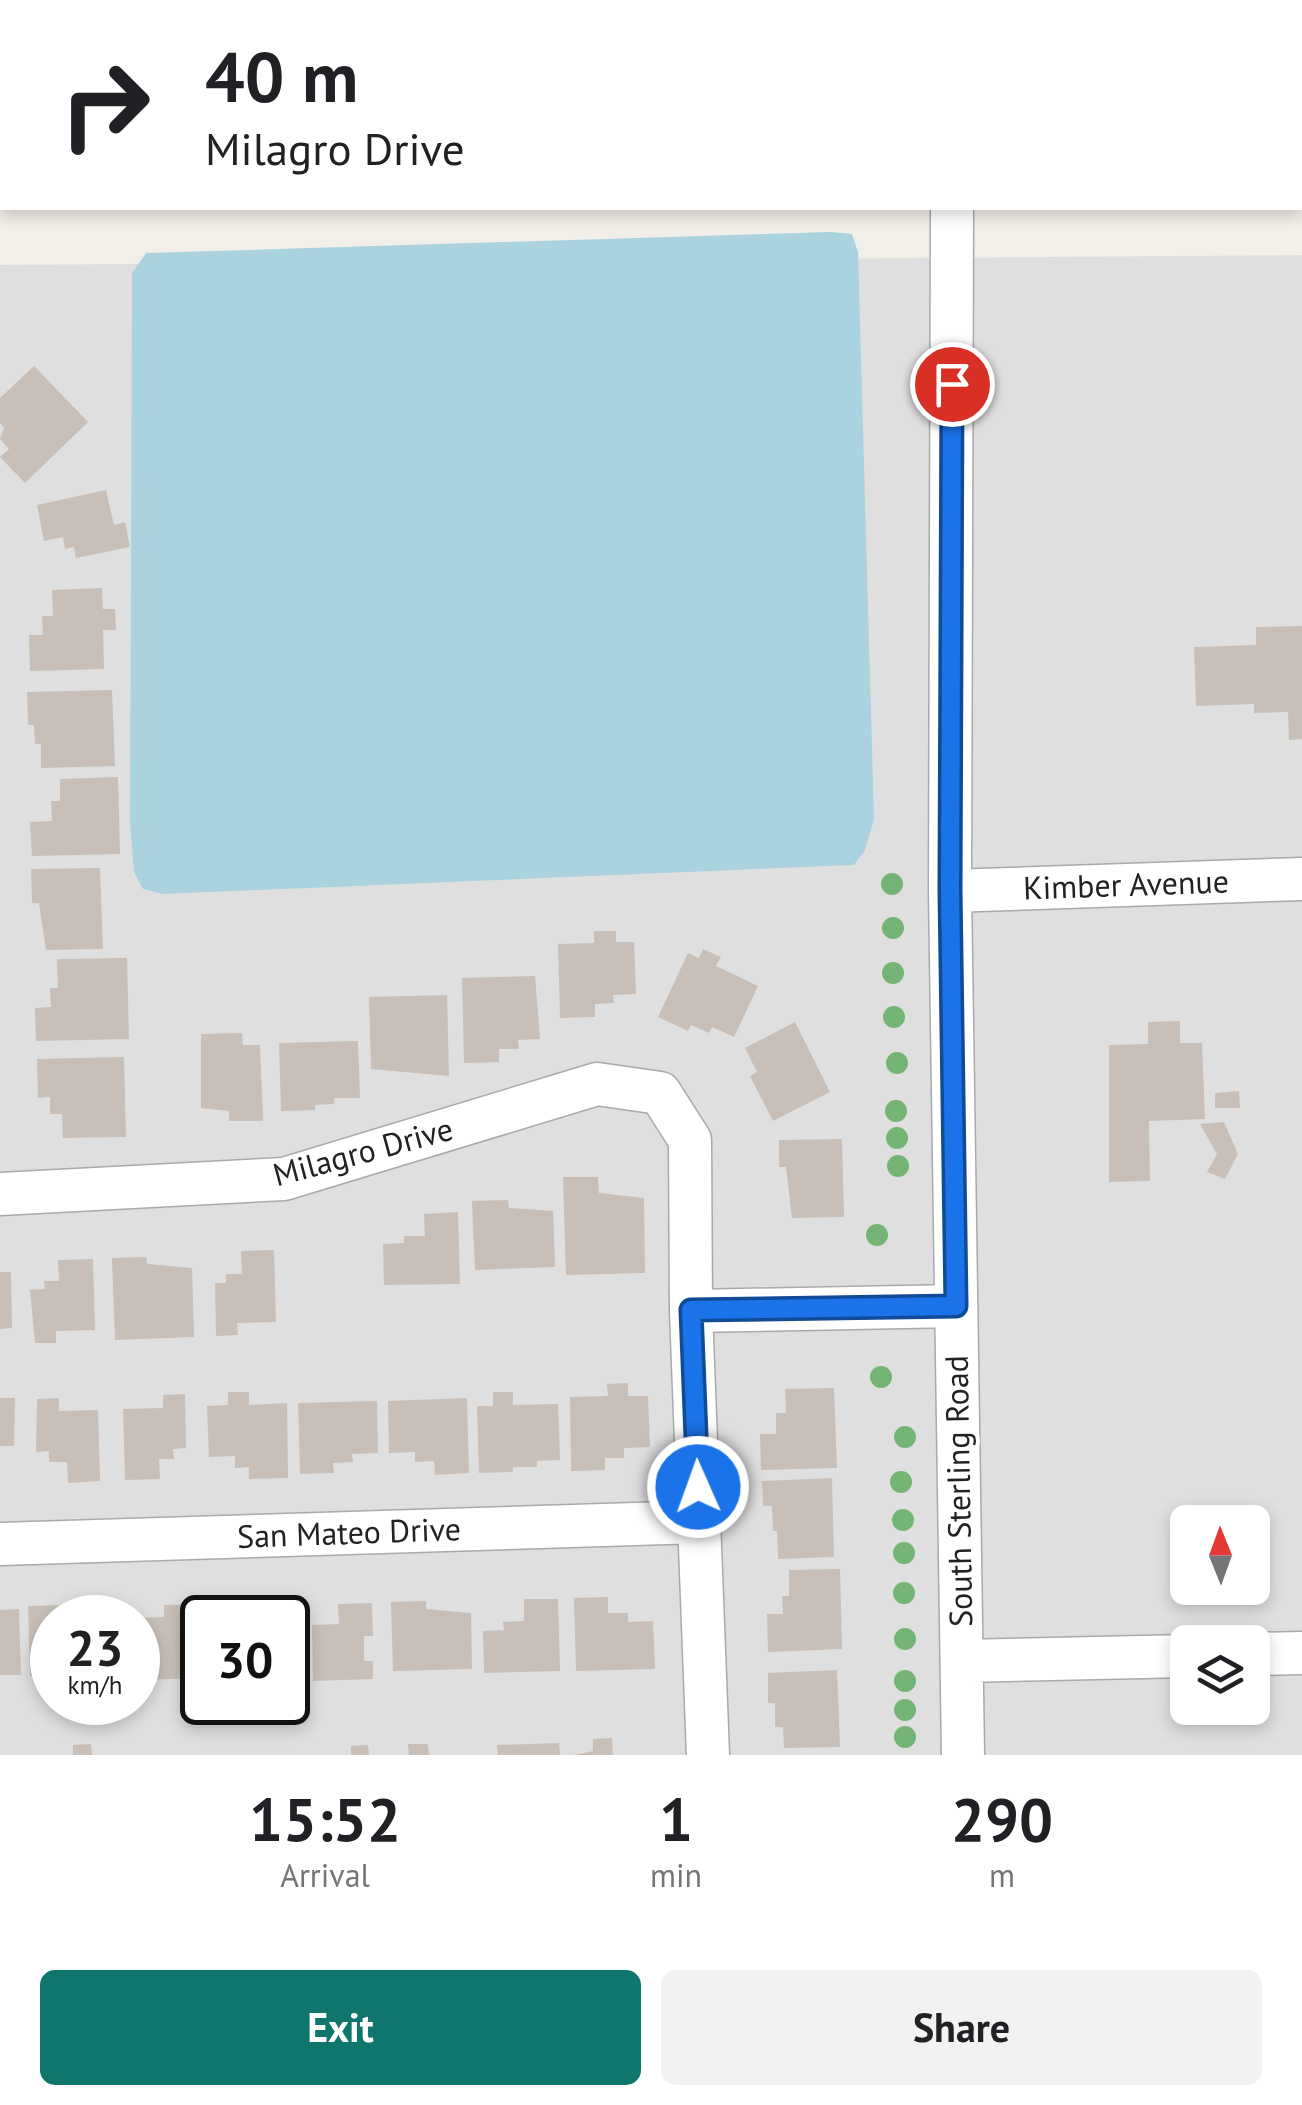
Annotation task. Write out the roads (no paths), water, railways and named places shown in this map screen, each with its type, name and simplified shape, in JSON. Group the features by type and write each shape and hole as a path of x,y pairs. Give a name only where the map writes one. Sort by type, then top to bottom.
{"street":[{"name":"South Sterling Road","path":"952,218 950,890 962,1755"},
{"name":"Kimber Avenue","path":"950,890 1302,879"},
{"name":"Milagro Drive","path":"0,1194 284,1178 597,1084 660,1093 690,1140 691,1310"},
{"path":"708,1755 691,1310 956,1306"},
{"name":"San Mateo Drive","path":"0,1544 699,1522"},
{"path":"1270,1654 1302,1653"},
{"path":"962,1661 1170,1656"}],"water":[{"path":"852,234 858,252 874,819 865,850 854,865 163,894 143,889 134,872 130,823 132,273 146,253"}]}
